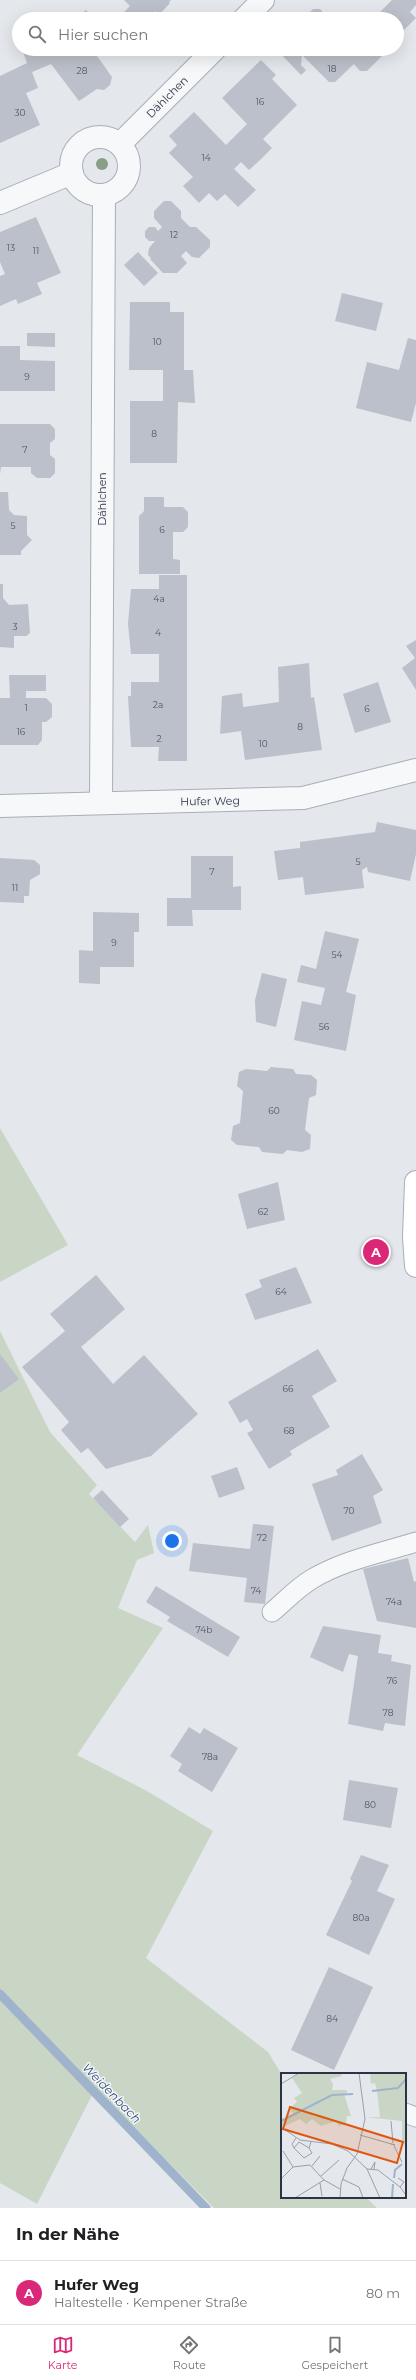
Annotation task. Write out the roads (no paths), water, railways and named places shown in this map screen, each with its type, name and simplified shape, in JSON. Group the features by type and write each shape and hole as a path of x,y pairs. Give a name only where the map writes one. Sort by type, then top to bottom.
{"main road":[{"path":"416,1182 414,1237 416,1266"}],"street":[{"path":"251,12 263,0"},
{"name":"Dählchen","path":"120,144 208,56"},
{"path":"102,136 112,139 120,144 126,152 129,161 128,175 121,187 104,195 86,191 78,185 72,173 72,158 76,149 83,142 102,136"},
{"path":"0,203 72,173"},
{"name":"Dählchen","path":"101,802 104,195"},
{"name":"Hufer Weg","path":"0,806 101,802 244,801 303,798 416,770"}],"lane":[{"path":"272,1612 298,1589 325,1572 338,1566 416,1542"},
{"path":"406,2113 416,2118"}],"waterway":[{"name":"Weidenbach","path":"0,1994 206,2208"}],"place":[{"name":"Hufer Weg","path":"376,1252"}]}
